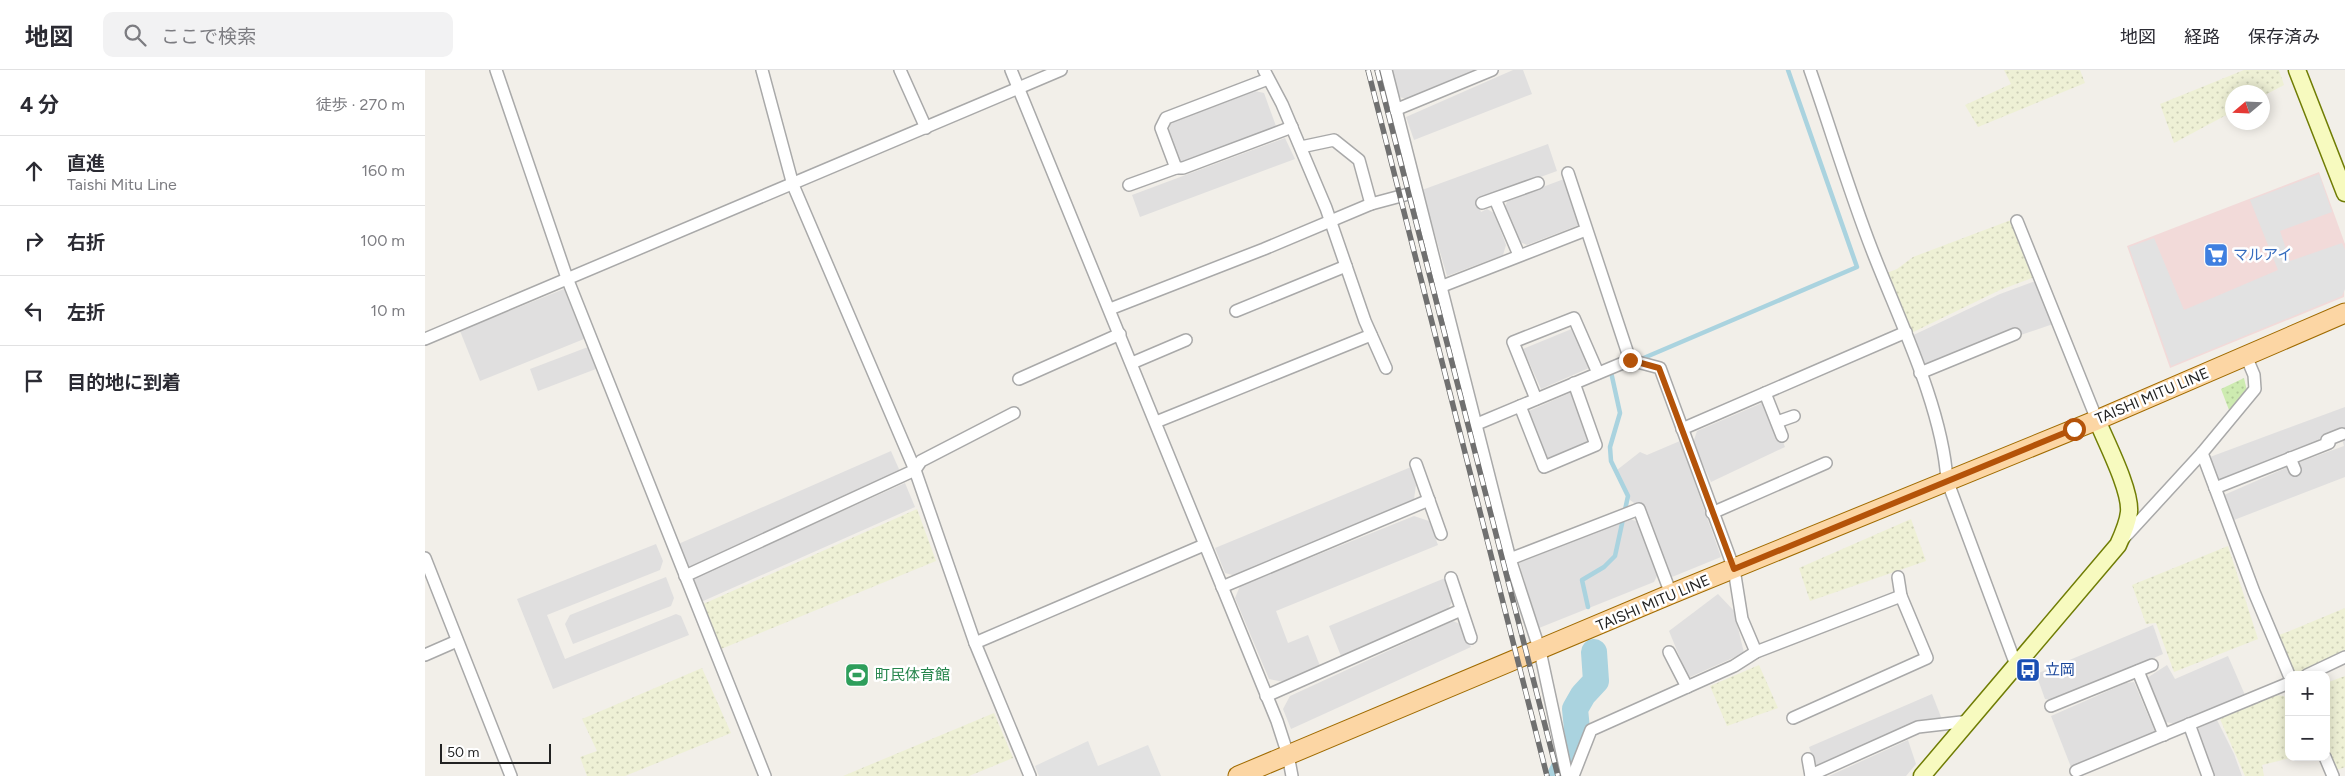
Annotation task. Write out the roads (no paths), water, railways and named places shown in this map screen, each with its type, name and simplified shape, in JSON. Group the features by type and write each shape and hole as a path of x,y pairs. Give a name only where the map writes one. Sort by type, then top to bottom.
{"main road":[{"name":"TAISHI MITU LINE","path":"1238,776 1671,594 2097,420 2345,313"}],"street":[{"path":"496,70 567,278 765,776"},
{"path":"762,70 793,185 915,470 975,643 1030,776"},
{"path":"900,70 925,128"},
{"path":"1011,70 1267,696 1288,755 1292,776"},
{"path":"425,339 793,185 1061,70"},
{"path":"1386,70 1510,559 1539,651 1567,776"},
{"path":"1395,110 1492,70"},
{"path":"1810,70 1872,248 1920,372 1945,454 1947,480 2017,665"},
{"path":"2297,70 2345,193"},
{"path":"1176,168 1161,128 1166,118 1266,75 1282,104 1301,147 1385,368"},
{"path":"1129,185 1176,168 1183,168 1292,127"},
{"path":"1301,147 1334,140 1359,160 1371,204"},
{"path":"1568,173 1630,360"},
{"path":"1482,203 1538,183"},
{"path":"1110,309 1371,204 1416,192"},
{"path":"1495,199 1519,255"},
{"path":"2017,220 2128,496 2129,510 2124,532 2118,545"},
{"path":"1440,287 1586,230"},
{"path":"1236,311 1346,266"},
{"path":"1536,399 1513,342 1574,318 1598,373"},
{"path":"1682,429 1906,332"},
{"path":"1019,380 1120,334"},
{"path":"1920,372 2015,334"},
{"path":"1156,422 1371,335"},
{"path":"1132,363 1186,340"},
{"path":"1922,776 2118,545 2203,453 2255,389 2254,376 2246,356"},
{"path":"1477,424 1630,360 1659,368 1734,569 1742,619 1756,652"},
{"path":"1520,406 1544,467 1596,445 1574,383"},
{"path":"1765,393 1782,436"},
{"path":"685,576 915,470 921,461 1014,414"},
{"path":"1777,422 1794,416"},
{"path":"2215,488 2329,443 2327,440 2342,434"},
{"path":"2203,453 2254,592 2287,671"},
{"path":"2290,458 2295,470"},
{"path":"1712,513 1826,462"},
{"path":"1416,464 1441,534"},
{"path":"1222,587 1429,500"},
{"path":"1510,559 1639,509 1671,594"},
{"path":"975,643 1204,545"},
{"path":"425,558 511,776"},
{"path":"1793,718 1927,658 1901,596 1898,577"},
{"path":"1451,578 1471,638"},
{"path":"1573,776 1591,730 1734,666 1756,652 1901,596"},
{"path":"1267,696 1461,610"},
{"path":"425,655 457,641"},
{"path":"1669,652 1687,687"},
{"path":"2315,671 2345,656"},
{"path":"2051,706 2152,665"},
{"path":"2138,671 2164,734"},
{"path":"2076,771 2285,685"},
{"path":"1808,759 1811,776 1917,727 1970,721"},
{"path":"2189,724 2208,776"},
{"path":"2327,761 2333,776"}],"waterway":[{"path":"1639,360 1857,267 1788,70"},
{"path":"1588,607 1582,580 1604,567 1615,556 1628,496 1611,461 1610,447 1620,413 1611,372 1613,371"},
{"path":"1560,776 1578,739 1575,709 1583,695 1596,681 1594,652"}],"railway":[{"path":"1368,70 1547,776"},
{"path":"1377,70 1558,776"}],"place":[{"name":"マルアイ","path":"2216,255"},
{"name":"立岡","path":"2028,670"},
{"name":"町民体育館","path":"857,675"}]}
